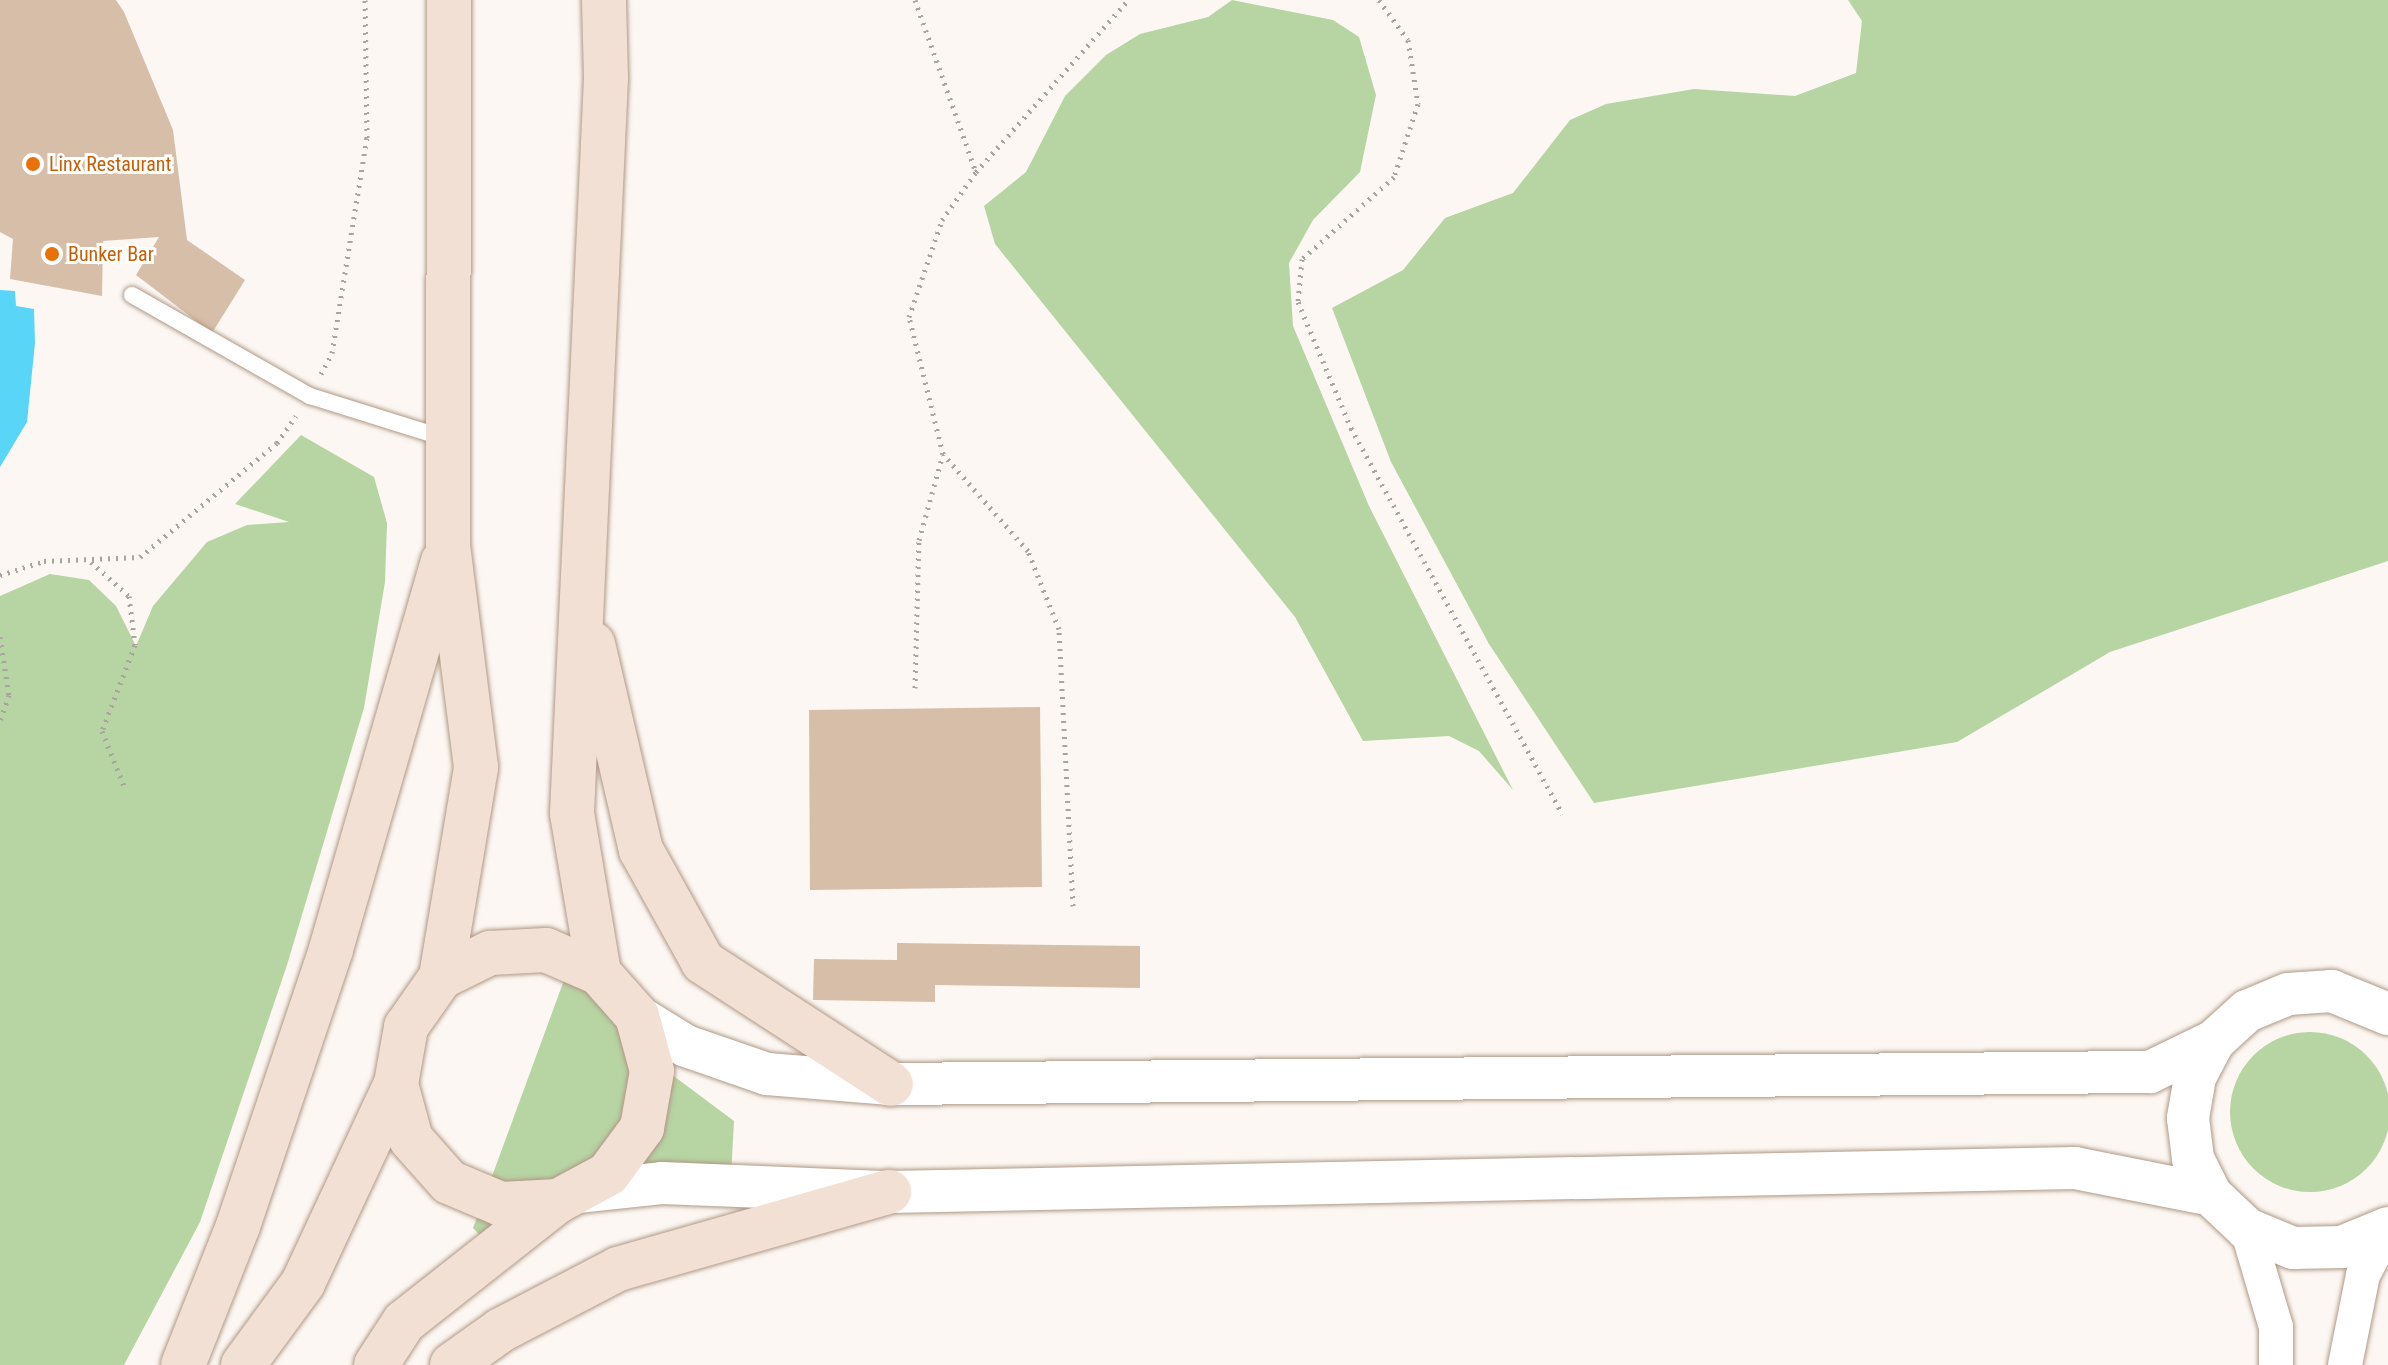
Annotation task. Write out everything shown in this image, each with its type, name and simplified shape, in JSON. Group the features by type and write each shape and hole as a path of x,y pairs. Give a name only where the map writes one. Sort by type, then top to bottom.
{"main road":[{"path":"243,1365 303,1283 396,1084 406,1027 441,977 476,767 448,544 452,440 449,0"},
{"path":"599,973 572,813 579,583 606,78 604,0"},
{"path":"183,1365 238,1226 331,949 448,544"},
{"path":"579,583 641,850 703,962 891,1084"},
{"path":"376,1365 404,1322 568,1196 608,1174 642,1128 652,1071 637,1016 599,973 546,950 490,953 441,977"},
{"path":"396,1084 411,1139 449,1182 501,1204 568,1196"},
{"path":"452,1365 501,1330 618,1269 889,1192"}],"street":[{"path":"637,1016 686,1046 767,1074 891,1084 2150,1072 2214,1041 2247,1011 2288,994 2332,991 2383,1009"},
{"path":"2214,1041 2195,1077 2188,1118 2193,1159 2211,1195 2247,1229 2305,1248 2342,1247 2388,1228"},
{"path":"568,1196 721,1183 889,1192 2075,1168 2211,1195"},
{"path":"2345,1365 2363,1275 2388,1228"},
{"path":"2247,1229 2276,1327 2276,1365"}],"lane":[{"path":"606,78 617,0"},
{"path":"132,295 310,396 452,440"}],"path":[{"path":"0,575 44,561 140,557 277,443 310,396 332,353 367,138 365,0"},
{"path":"915,0 976,172"},
{"path":"1073,906 1059,629 1028,551 943,454 909,317 942,220 976,172 1128,0"},
{"path":"1379,0 1408,40 1418,104 1394,177 1302,259 1298,302 1351,428 1562,814"},
{"path":"915,688 919,540 943,454"},
{"path":"91,561 129,596 135,645 102,731 124,786"},
{"path":"0,637 9,695 0,721"}],"green space":[{"path":"1232,0 1333,20 1359,37 1376,95 1360,172 1313,220 1289,263 1293,326 1369,506 1513,790 1479,751 1449,736 1363,741 1295,617 995,244 984,206 1026,172 1065,96 1106,55 1140,34 1208,17"},
{"path":"1848,0 2388,0 2388,561 2110,652 1957,742 1594,803 1489,644 1391,462 1332,308 1403,270 1445,218 1513,193 1570,120 1606,104 1694,89 1795,96 1856,73 1862,21"},
{"path":"301,435 374,477 387,523 385,582 364,708 287,965 200,1222 124,1365 0,1365 0,596 50,574 89,580 116,606 136,646 153,606 207,542 247,525 289,522 235,504"},
{"path":"567,972 671,1074 734,1121 731,1177 657,1181 489,1245 473,1228"},
{"path":"2310,1032 2341,1038 2367,1055 2384,1081 2390,1112 2384,1143 2367,1169 2341,1186 2310,1192 2279,1186 2253,1169 2236,1143 2230,1112 2236,1081 2253,1055 2279,1038"}],"water":[{"path":"0,290 15,291 16,306 34,309 35,343 27,422 0,467"}],"building":[{"path":"0,0 116,0 124,12 173,130 187,240 245,280 212,333 136,275 159,237 103,241 102,296 10,279 13,239 0,232"},
{"path":"1040,707 1042,887 810,890 809,710"},
{"path":"897,943 1140,946 1140,988 935,985 935,1002 813,1000 814,959 897,960"}],"place":[{"name":"Linx Restaurant","path":"33,164"},
{"name":"Bunker Bar","path":"52,254"}]}
